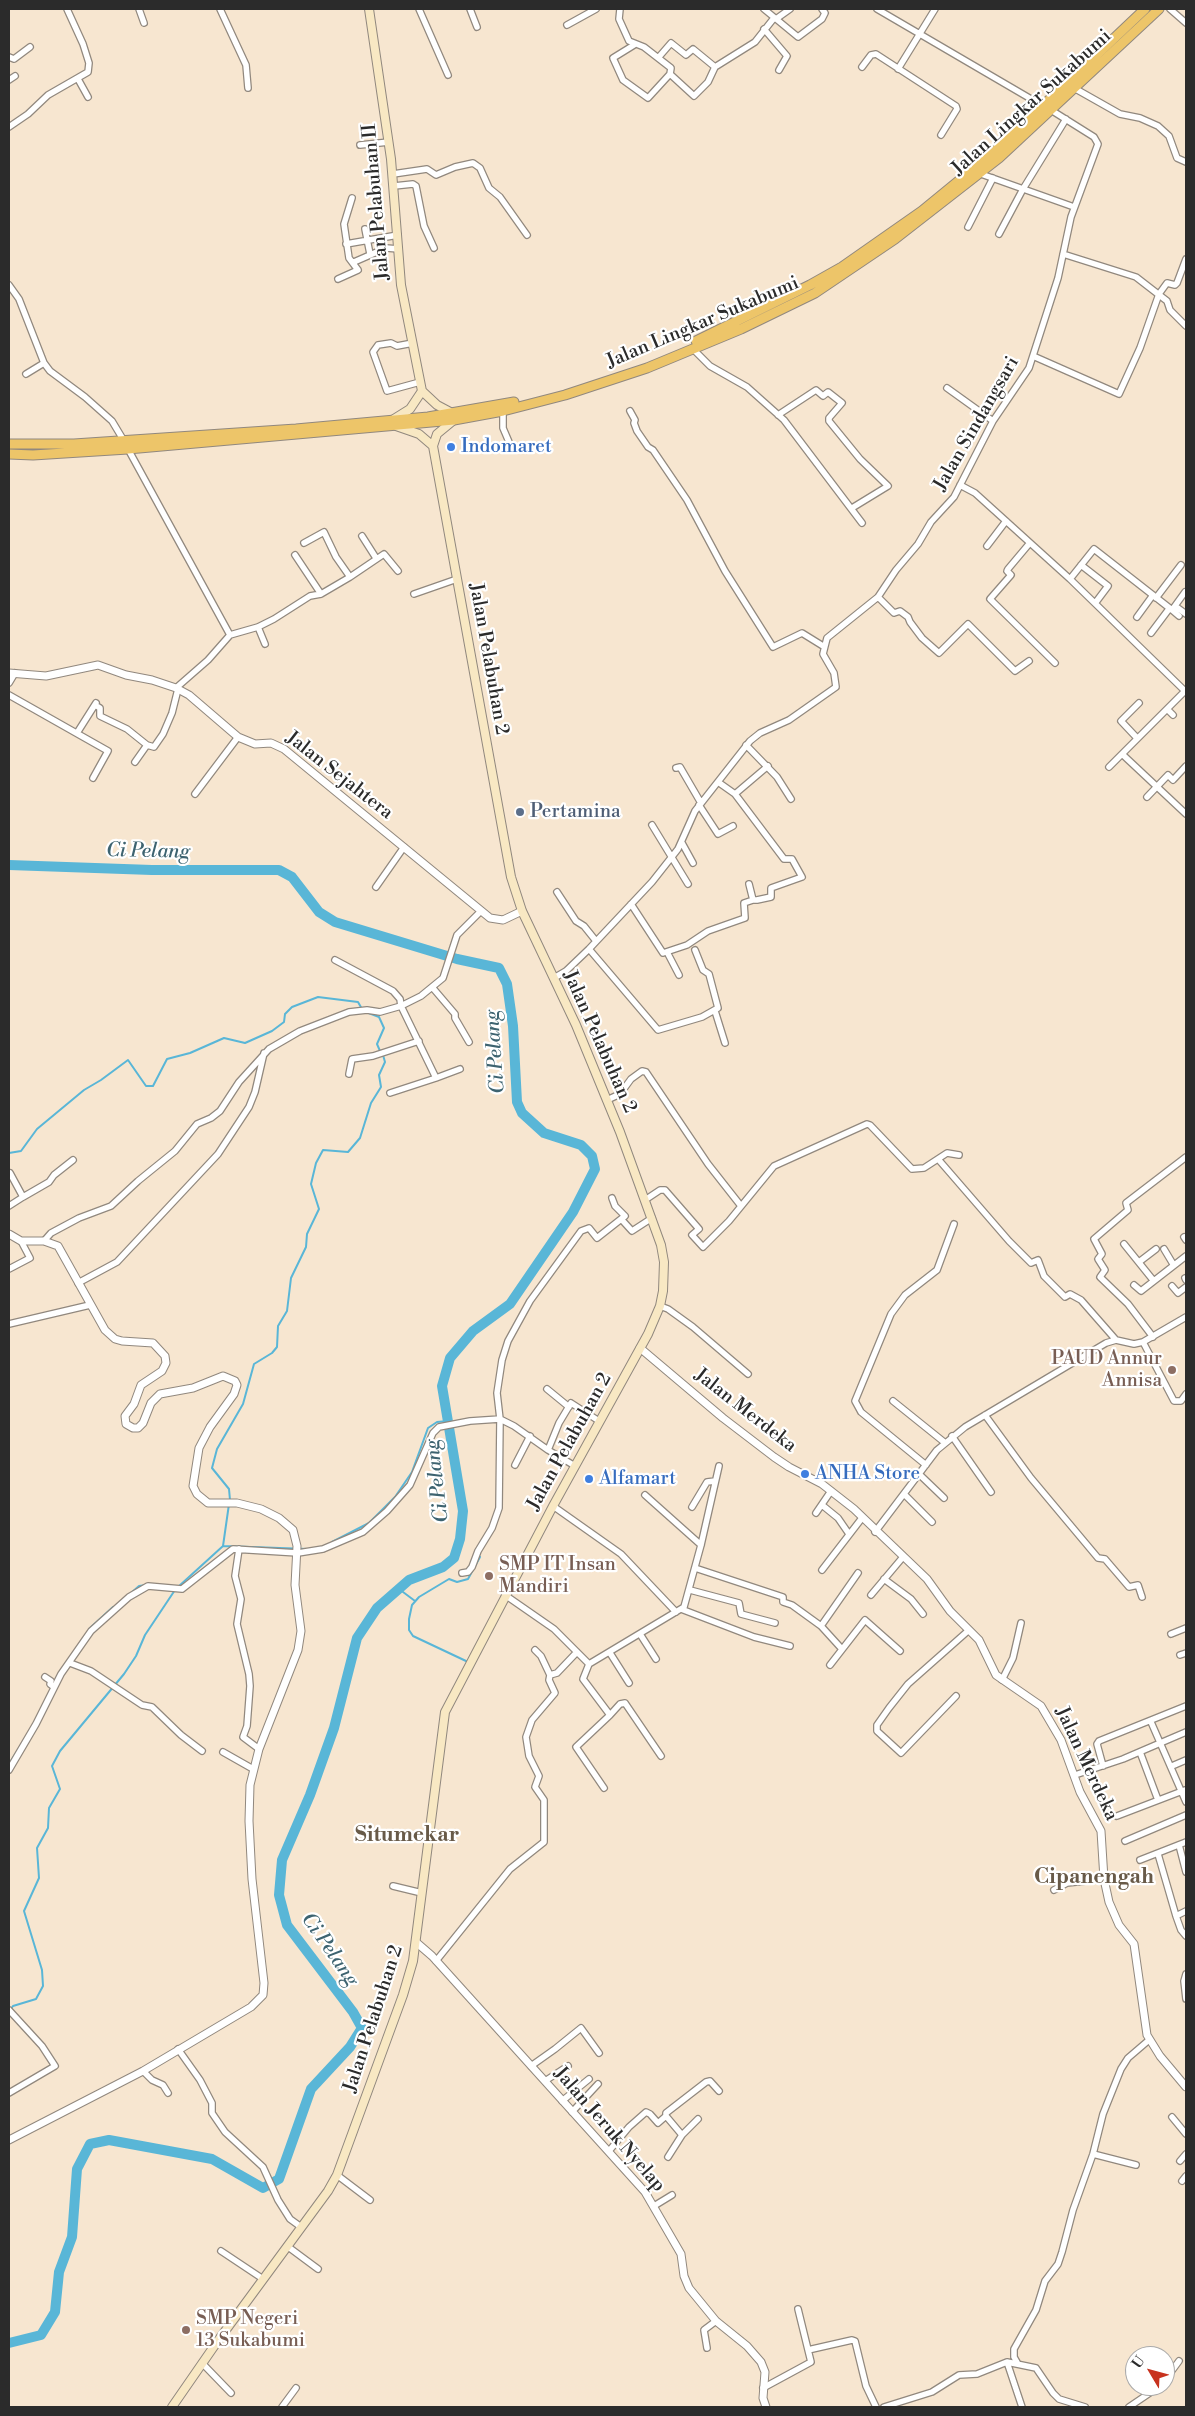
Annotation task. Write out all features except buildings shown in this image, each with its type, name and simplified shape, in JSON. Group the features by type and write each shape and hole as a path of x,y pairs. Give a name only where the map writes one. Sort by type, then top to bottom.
{"main road":[{"name":"Jalan Pelabuhan II","path":"369,9 393,174 401,285 422,392"},
{"name":"Jalan Lingkar Sukabumi","path":"456,417 503,412 574,393 770,315 823,288 926,217 981,174 1033,127 1047,108 1145,9"},
{"name":"Jalan Lingkar Sukabumi","path":"688,349 767,309 842,267 922,211 1074,88 1160,9"},
{"name":"Jalan Lingkar Sukabumi","path":"456,417 563,390 642,366"},
{"path":"395,422 410,409 422,392 437,405 456,417"},
{"path":"395,422 419,434 432,446 437,434 456,417"},
{"path":"9,454 33,455 126,445 456,417"},
{"path":"9,444 126,445"},
{"name":"Jalan Pelabuhan 2","path":"172,2407 286,2246 328,2191 337,2175 403,1995 417,1943 445,1712 505,1595 640,1348 660,1306 664,1262 661,1245 652,1218 607,1100 554,978 522,911 511,877 432,446"}],"street":[{"path":"9,127 28,114 48,94 88,72 89,64 67,9"},
{"path":"139,9 144,23"},
{"path":"220,9 246,65 248,88"},
{"path":"420,9 448,75"},
{"path":"470,9 476,27"},
{"path":"567,25 596,9"},
{"path":"620,9 619,19 628,39 634,45 644,47 671,68 670,74 648,98 625,82 613,58 634,45"},
{"path":"764,9 793,35 800,37 824,17 825,13 822,9"},
{"path":"670,74 694,97 708,82 715,67 752,44 775,18 790,9"},
{"path":"877,9 1066,119 1023,189 1000,234"},
{"path":"898,69 935,9"},
{"path":"1170,9 1186,22"},
{"path":"764,29 788,56 779,70"},
{"path":"658,58 671,43 686,55 693,49 715,67"},
{"path":"9,57 14,58 30,47"},
{"path":"862,67 874,54 957,107 941,135"},
{"path":"9,80 15,76"},
{"path":"78,79 88,97"},
{"path":"1074,88 1120,114 1140,118 1158,126 1169,136 1177,158 1186,162"},
{"name":"Jalan Sindangsari","path":"823,646 831,634 878,597 896,570 918,544 931,522 954,497 993,421 1029,368 1050,306 1067,229 1098,144 1094,137 1066,119"},
{"path":"360,145 388,142"},
{"path":"393,174 426,169 436,175 455,166 474,163 480,168 489,188 500,197 527,235"},
{"path":"981,174 1074,207"},
{"path":"968,227 993,178"},
{"path":"394,186 413,184 416,186 424,226 434,248"},
{"path":"338,280 358,271 354,262 349,258 346,244 345,219 352,198"},
{"path":"370,254 366,229 379,237"},
{"path":"346,244 398,235"},
{"path":"354,262 386,248 399,248"},
{"path":"1063,254 1136,277 1159,294 1167,302 1175,316 1186,326"},
{"path":"1033,356 1119,394 1140,348 1159,294 1167,282 1174,285 1177,283 1186,259"},
{"path":"9,284 19,299 44,363 53,374 79,392 112,421 230,635"},
{"path":"413,343 397,346 391,343 378,345 373,352 387,391 420,382"},
{"path":"688,349 710,366 747,387 778,415 800,439 862,523"},
{"path":"26,374 44,363"},
{"path":"947,388 993,421"},
{"path":"778,415 816,390 823,396 828,392 842,402 829,418 829,421 860,459 888,486 852,508"},
{"path":"554,978 566,971 589,949 672,858 682,843 690,820 700,804 746,745 756,735 783,723 836,687 834,673 823,654 823,646 802,634 773,647 725,572 687,500 653,450 648,447 637,431 634,423 635,420 630,411"},
{"path":"503,412 503,428 512,449"},
{"path":"960,485 975,493 1006,521 1070,580 1185,692"},
{"path":"986,546 1006,521"},
{"path":"304,543 324,532 336,557 350,577"},
{"path":"362,536 376,558"},
{"path":"1029,544 1008,568 1007,571 1011,575 990,599 1055,663"},
{"path":"1070,580 1094,549 1155,597 1186,614"},
{"path":"77,733 96,703 100,708 98,714 100,716 127,729 147,745 154,747 163,734 172,713 177,689 208,660 230,635 258,627 310,596 321,594 384,554 398,571"},
{"path":"295,555 321,594"},
{"path":"1081,565 1108,586 1096,602"},
{"path":"1137,617 1181,565"},
{"path":"414,594 456,579"},
{"path":"1151,633 1185,592"},
{"path":"878,597 894,612 900,611 908,617 922,638 939,653 968,624 1015,671 1029,661"},
{"path":"1172,608 1179,616"},
{"path":"258,627 265,644"},
{"name":"Jalan Sejahtera","path":"12,673 46,676 98,665 126,675 152,680 190,695 238,737 255,744 271,744 284,749 333,787 367,818 450,883 481,911 498,921 522,911"},
{"path":"1164,670 1185,692"},
{"path":"9,683 12,673"},
{"path":"1109,767 1185,692"},
{"path":"9,695 108,752 94,778"},
{"path":"1137,738 1121,721 1139,703"},
{"path":"1166,709 1174,715"},
{"path":"195,794 238,737"},
{"path":"135,762 147,745"},
{"path":"746,745 768,766 791,799"},
{"path":"1122,754 1186,814"},
{"path":"734,794 768,766"},
{"path":"1147,797 1168,775 1173,780 1186,766"},
{"path":"676,768 680,767 719,834 733,826"},
{"path":"631,904 662,953 687,945 708,932 745,918 744,903 770,898 770,888 802,877 792,859 784,859 780,856 734,794 718,782"},
{"path":"652,825 688,884"},
{"path":"682,843 693,863"},
{"path":"376,888 404,847"},
{"path":"749,884 753,900"},
{"path":"557,892 576,921 584,926 596,941"},
{"path":"44,1241 51,1233 79,1218 111,1206 175,1151 197,1124 211,1118 220,1110 239,1082 264,1053 300,1031 349,1012 366,1010 380,1012 401,1006 432,987 443,978 452,944 463,926 481,911"},
{"path":"589,949 656,1029 715,1011 718,1008 709,974 703,970 695,950"},
{"path":"667,952 679,975"},
{"path":"335,960 393,991 400,998 401,1006 436,1078"},
{"path":"432,987 455,1014 455,1018 469,1042"},
{"path":"715,1011 726,1043"},
{"path":"349,1074 350,1062 353,1059 373,1056 419,1041"},
{"path":"78,1283 117,1262 218,1154 249,1107 255,1092 264,1053"},
{"path":"390,1093 460,1069"},
{"path":"607,1100 620,1094 631,1080 644,1071 692,1138 708,1164 741,1206"},
{"path":"645,1200 659,1190 665,1190 699,1229 692,1235 703,1247 741,1206 774,1166 867,1124 912,1169 924,1168 947,1153 959,1155"},
{"path":"1153,1337 1128,1304 1100,1277 1105,1270 1098,1259 1102,1254 1094,1238 1128,1210 1126,1203 1186,1157"},
{"path":"938,1159 1009,1241 1031,1263 1038,1260 1043,1275 1064,1296 1070,1294 1080,1300 1116,1340"},
{"path":"9,1206 49,1182 54,1175 73,1160"},
{"path":"10,1172 23,1198"},
{"path":"462,1573 466,1573 472,1567 478,1551 492,1528 499,1508 498,1462 500,1420 497,1393 502,1360 516,1324 530,1301 581,1230 589,1228 597,1238 622,1220 625,1216 615,1206 612,1198"},
{"path":"622,1220 632,1231 652,1218"},
{"path":"926,1465 861,1412 855,1401 891,1314 905,1295 937,1270 954,1224"},
{"path":"9,1234 21,1241 50,1242 60,1249 105,1330 115,1339 153,1344 165,1356 164,1368 141,1385 134,1404 125,1416 126,1424 133,1428 143,1423 151,1403 160,1394 198,1386 223,1376 235,1381 237,1385 234,1394 210,1426 198,1448 192,1486 197,1494 208,1502 237,1503 267,1511 293,1530 298,1550 295,1572 300,1631 298,1650 259,1749 253,1769 249,1798 250,1834 264,1993 251,2007 143,2070 9,2140"},
{"path":"9,1270 30,1258 21,1241"},
{"path":"1124,1244 1153,1280"},
{"path":"1139,1262 1156,1249"},
{"path":"1164,1249 1173,1264"},
{"path":"1134,1285 1140,1291 1173,1264 1186,1256"},
{"path":"1172,1286 1178,1293 1186,1287"},
{"path":"9,1324 90,1305"},
{"path":"660,1306 668,1309 693,1328 748,1374"},
{"path":"876,1532 944,1442 952,1436 1106,1343 1116,1340 1134,1344 1143,1342 1186,1318"},
{"path":"1143,1342 1174,1401 1181,1401 1186,1394"},
{"name":"Jalan Merdeka","path":"640,1348 723,1418 774,1456 831,1490 927,1579 950,1611 983,1645 992,1670 1002,1680 1040,1706 1054,1725 1087,1807 1101,1831 1104,1879 1114,1916 1134,1944 1149,2040 1186,2087"},
{"path":"547,1389 569,1407"},
{"path":"893,1402 944,1442"},
{"path":"548,1450 569,1407 573,1403 599,1421"},
{"path":"985,1415 1035,1483 1098,1558 1106,1560 1129,1587 1138,1585 1142,1596"},
{"path":"9,1770 11,1760 36,1719 59,1673 70,1662 76,1648 92,1627 107,1612 142,1588 160,1585 182,1589 226,1552 239,1549 322,1549 362,1532 373,1525 410,1485 432,1434 439,1427 470,1421 500,1420 530,1436 548,1450 575,1466"},
{"path":"516,1464 530,1436"},
{"path":"952,1436 991,1492"},
{"path":"610,1715 584,1682 584,1675 589,1664 610,1653 685,1604 690,1590 719,1466"},
{"path":"919,1474 944,1498"},
{"path":"692,1507 707,1482 715,1481"},
{"path":"816,1512 831,1490"},
{"path":"904,1494 932,1522"},
{"path":"645,1495 701,1545"},
{"path":"822,1505 838,1518 849,1534"},
{"path":"553,1506 621,1554 678,1610 754,1637 790,1646"},
{"path":"822,1570 862,1518"},
{"path":"239,1549 235,1576 241,1599 237,1624 250,1686 247,1726 243,1737 259,1749"},
{"path":"871,1595 903,1557"},
{"path":"695,1568 784,1596 784,1602 792,1605 821,1626 841,1648"},
{"path":"821,1626 858,1573"},
{"path":"884,1579 911,1599 923,1614"},
{"path":"690,1590 739,1603 741,1614 775,1623"},
{"path":"505,1595 554,1629 589,1664"},
{"path":"830,1665 841,1648 866,1620 900,1650"},
{"path":"1002,1680 1013,1658 1021,1623"},
{"path":"1171,1634 1186,1628"},
{"path":"956,1696 901,1753 877,1731 877,1725 908,1684 969,1630"},
{"path":"640,1634 656,1660"},
{"path":"436,1961 510,1869 544,1842 544,1800 535,1787 539,1776 529,1756 526,1737 532,1720 555,1693 549,1680 550,1675 541,1656 535,1650"},
{"path":"550,1675 557,1673 577,1652"},
{"path":"610,1653 629,1683"},
{"path":"70,1662 91,1671 142,1705 152,1707 181,1735 202,1751"},
{"path":"45,1677 51,1681 53,1686"},
{"path":"604,1788 576,1746 620,1704 625,1703 661,1756"},
{"path":"1103,1766 1098,1742 1151,1722 1186,1706"},
{"path":"1151,1722 1185,1790 1186,1802"},
{"path":"1075,1776 1140,1752 1186,1732"},
{"path":"223,1752 253,1769"},
{"path":"1140,1752 1158,1800"},
{"path":"1172,1766 1186,1760"},
{"path":"1117,1816 1185,1790"},
{"path":"1125,1841 1186,1815"},
{"path":"1140,1860 1186,1842"},
{"path":"1179,1845 1186,1872"},
{"path":"1158,1854 1176,1916 1181,1930 1186,1936"},
{"path":"1054,1890 1067,1883 1104,1879"},
{"path":"393,1886 422,1892"},
{"path":"1176,1916 1186,1911"},
{"name":"Jalan Jeruk Nyelap","path":"417,1943 436,1961 642,2188 682,2254 684,2276 689,2288 716,2321 759,2358 765,2372 762,2398 766,2407"},
{"path":"1186,1974 1184,1980 1186,1999"},
{"path":"9,2010 36,2038 55,2066 9,2094"},
{"path":"531,2066 582,2028 599,2053"},
{"path":"1018,2364 1014,2357 1014,2349 1036,2310 1045,2281 1060,2258 1073,2210 1093,2154 1104,2114 1121,2069 1128,2058 1149,2040"},
{"path":"178,2049 200,2080 212,2103 212,2113 224,2132 262,2165 278,2200 290,2219 301,2227"},
{"path":"545,2081 568,2066"},
{"path":"143,2070 152,2080 163,2085 168,2093"},
{"path":"562,2100 590,2079"},
{"path":"609,2151 629,2127 646,2112 657,2123 666,2116 666,2113 706,2082 710,2082 719,2091"},
{"path":"572,2112 598,2084"},
{"path":"666,2116 682,2135"},
{"path":"1172,2118 1186,2134"},
{"path":"668,2157 682,2135 698,2119"},
{"path":"1093,2154 1136,2165"},
{"path":"1180,2161 1186,2154"},
{"path":"337,2175 370,2200"},
{"path":"654,2206 672,2195"},
{"path":"286,2246 318,2269"},
{"path":"221,2251 263,2279"},
{"path":"763,2388 811,2364 798,2309"},
{"path":"707,2348 704,2330 716,2321"},
{"path":"808,2350 854,2340 866,2386 876,2407"},
{"path":"1175,2366 1179,2361"},
{"path":"1007,2362 1022,2407"},
{"path":"884,2407 932,2392 958,2375 977,2374 1007,2362 1036,2368 1053,2393 1076,2405 1085,2407"},
{"path":"202,2363 231,2393"},
{"path":"282,2407 296,2388"},
{"path":"1129,2407 1145,2396"}],"waterway":[{"name":"Ci Pelang","path":"9,865 152,870 279,870 292,877 319,912 335,922 457,959 499,968 507,984 513,1026 517,1102 522,1113 544,1133 581,1145 592,1156 595,1169 573,1212 510,1304 473,1331 450,1358 442,1386 463,1511 460,1539 454,1558 443,1567 409,1580 377,1608 357,1638 334,1728 310,1795 282,1860 279,1895 287,1925 353,2012 362,2028 350,2047 311,2089 279,2179 263,2188 212,2159 109,2140 90,2144 77,2169 72,2237 59,2272 55,2312 41,2335 9,2343"},
{"path":"9,1153 21,1151 37,1129 84,1090 128,1060 146,1086 153,1086 167,1059 190,1053 224,1038 245,1043 272,1031 284,1022 285,1014 292,1007 318,997 358,1002 362,1009"},
{"path":"366,1012 379,1017 384,1028 377,1044 380,1051"},
{"path":"230,1500 229,1489 212,1468 217,1449 243,1404 254,1364 272,1353 277,1347 278,1326 287,1311 291,1278 306,1247 307,1234 319,1209 311,1184 316,1163 323,1150 348,1152 360,1138 371,1103 381,1087 379,1075 385,1062 383,1055"},
{"path":"332,1542 369,1523 395,1497 412,1472 428,1428 437,1422 448,1421"},
{"path":"178,1587 223,1546 229,1504"},
{"path":"223,1546 308,1549"},
{"path":"466,1661 413,1636 409,1630 409,1619 412,1605 419,1597 449,1579 457,1582 468,1579 480,1557"},
{"path":"131,1593 139,1586 146,1585"},
{"path":"399,1589 415,1601"},
{"path":"10,2010 13,2006 36,1999 43,1986 42,1970 24,1911 39,1878 37,1848 48,1828 49,1808 60,1789 52,1766 60,1751 124,1674 136,1656 145,1635 175,1590"},
{"path":"89,1629 113,1607"},
{"path":"9,1764 21,1745"}],"place":[{"name":"Indomaret","path":"451,447"},
{"name":"Pertamina","path":"520,812"},
{"name":"PAUD Annur Annisa","path":"1172,1370"},
{"name":"ANHA Store","path":"805,1474"},
{"name":"Alfamart","path":"589,1479"},
{"name":"SMP IT Insan Mandiri","path":"489,1576"},
{"name":"SMP Negeri 13 Sukabumi","path":"186,2330"}],"district":[{"name":"Situmekar","path":"407,1836"},
{"name":"Cipanengah","path":"1094,1878"}]}
